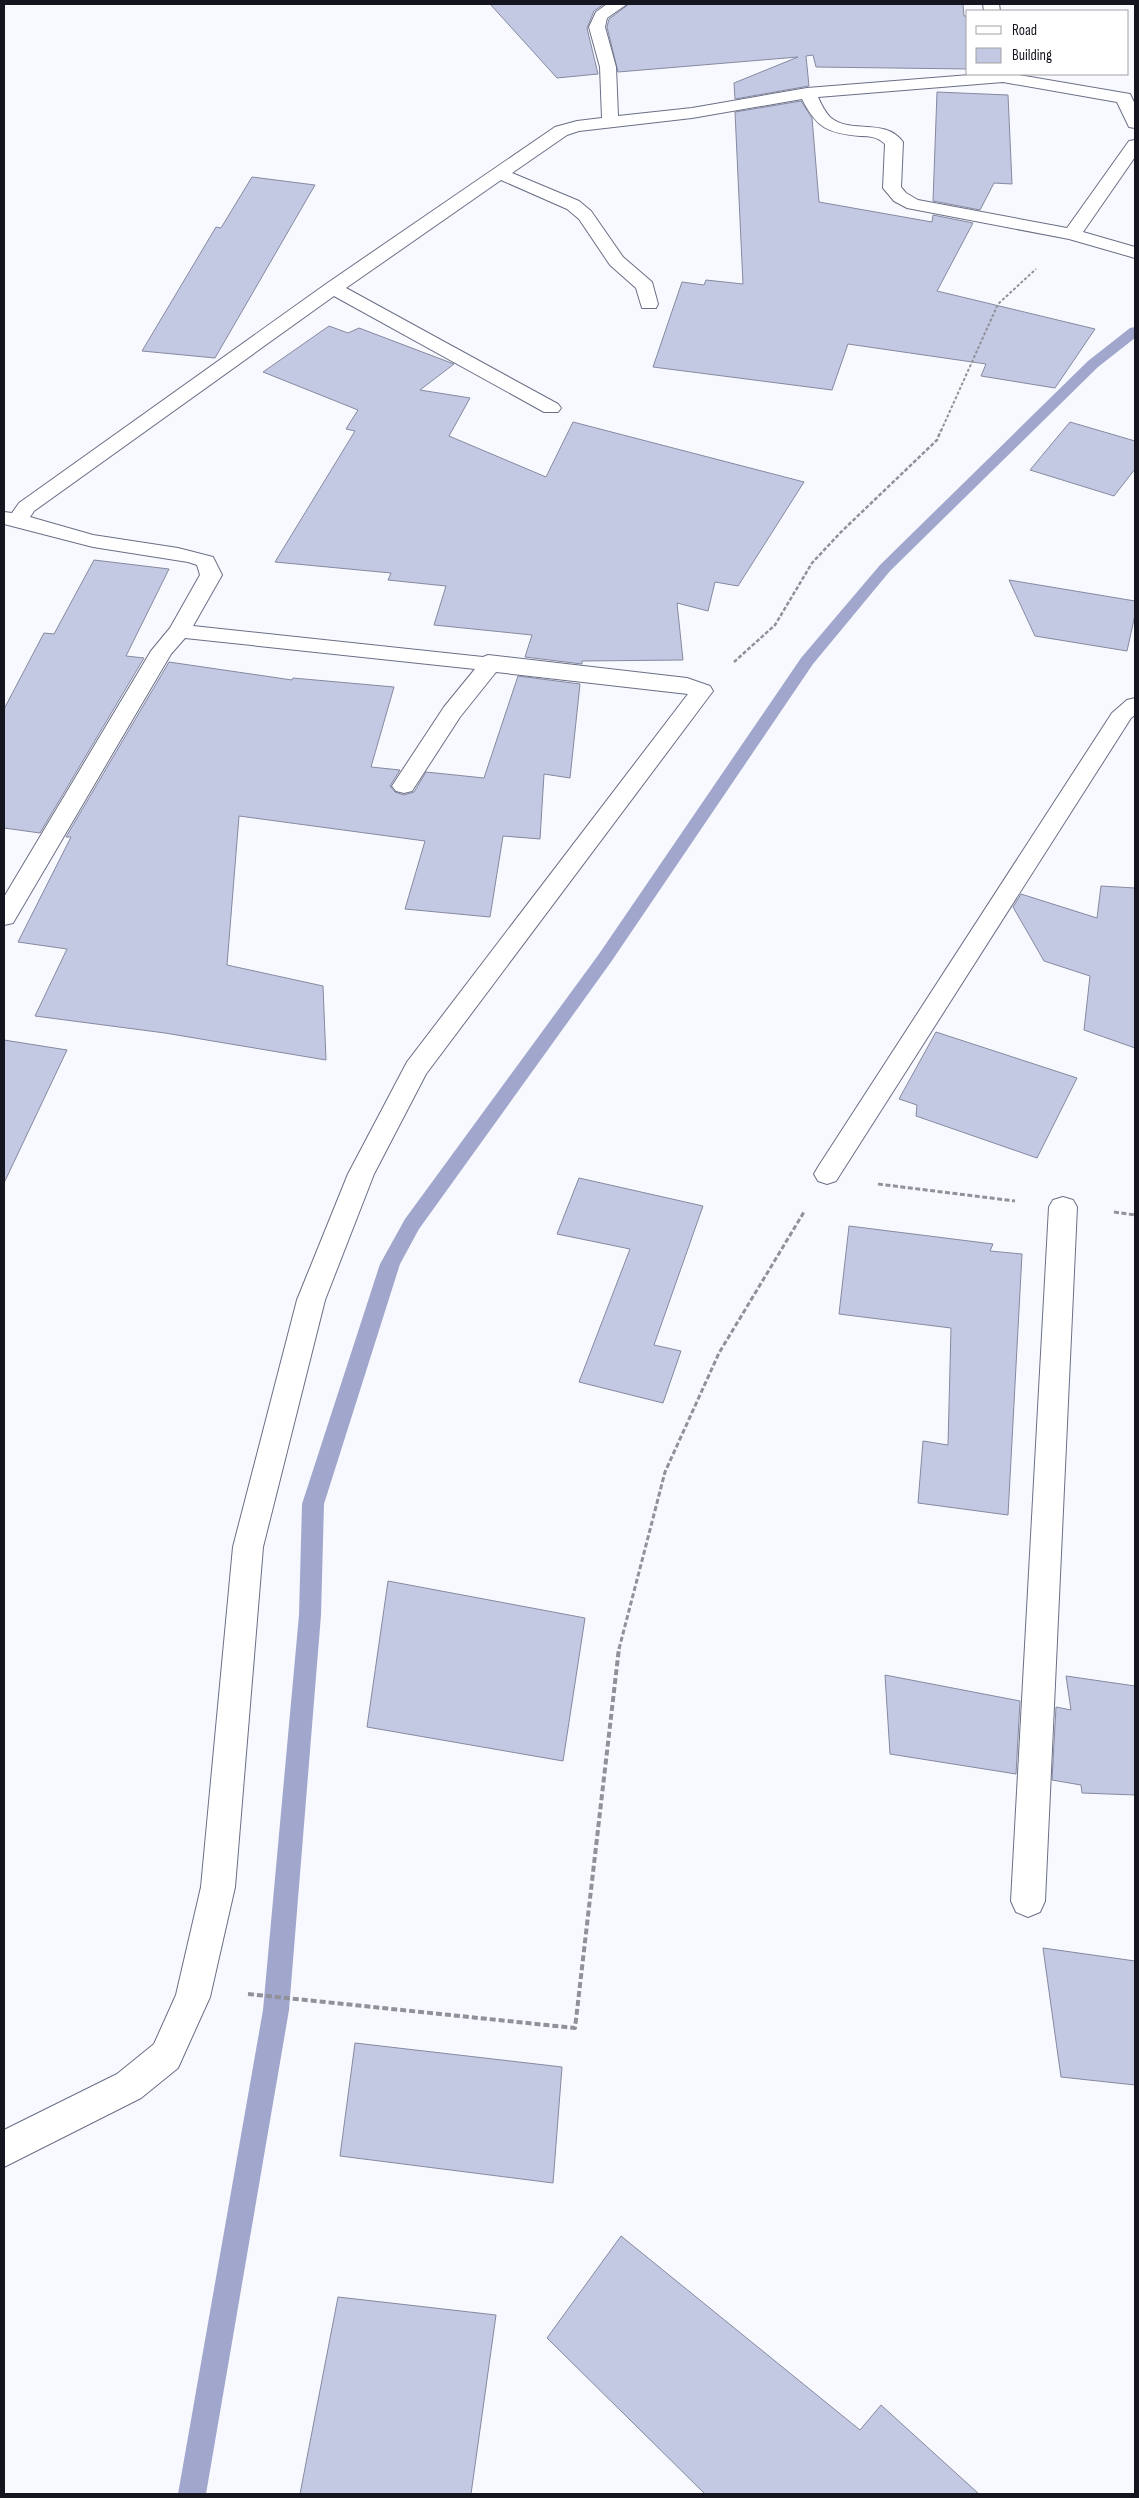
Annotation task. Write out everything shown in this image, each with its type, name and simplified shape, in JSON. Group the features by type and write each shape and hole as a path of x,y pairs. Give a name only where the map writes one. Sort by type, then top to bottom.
{"street":[{"path":"611,121 607,111 608,65 601,50 597,23 602,14 619,4"},
{"path":"11,519 333,288 561,131 577,126 692,113 807,93 1003,75 1124,98 1135,123"},
{"path":"807,93 826,122 843,128 879,133 889,137 894,142 892,188 900,198 913,204 1072,234 1135,253"},
{"path":"1072,234 1135,145"},
{"path":"498,173 574,205 585,215 616,261 645,286 649,304"},
{"path":"333,288 551,408"},
{"path":"4,917 162,651 179,631 211,575 206,561 179,553 93,541 11,519"},
{"path":"4,2150 129,2086 166,2056 193,1998 218,1887 248,1547 311,1300 361,1174 416,1069 702,691 687,685 488,662 179,631"},
{"path":"404,786 452,712 485,673 488,662"},
{"path":"827,1174 1123,714 1135,705"},
{"path":"1028,1900 1063,1206"}],"path":[{"path":"702,691 775,625 812,563 841,532 936,440 998,304 1072,234"},
{"path":"245,1994 575,2028 620,1640 665,1472 719,1353 827,1174 850,1181 1135,1215"}],"building":[{"path":"490,4 604,4 594,11 587,28 598,74 557,78"},
{"path":"629,4 963,4 964,16 966,16 966,69 816,67 813,55 806,56 809,86 735,99 734,83 798,57 618,72 607,27 609,19"},
{"path":"937,92 1008,95 1012,184 994,183 980,210 933,201"},
{"path":"801,101 812,118 819,202 932,222 933,215 973,223 937,291 1095,329 1055,388 981,376 986,364 848,344 832,390 653,367 682,282 704,285 706,280 743,284 735,112"},
{"path":"252,177 315,185 215,358 142,351 216,227 221,228"},
{"path":"329,326 348,333 359,328 454,364 420,390 470,398 449,436 546,477 573,422 804,482 738,586 715,582 708,611 677,603 683,660 582,661 582,664 525,657 532,635 434,625 446,586 388,580 391,573 275,562 355,431 346,429 358,410 263,372"},
{"path":"1070,422 1135,441 1135,469 1114,496 1030,470"},
{"path":"94,560 169,569 126,656 144,658 40,833 4,828 4,709 44,633 54,634"},
{"path":"1009,580 1135,601 1135,615 1127,651 1035,636"},
{"path":"169,662 292,680 293,678 394,687 371,767 400,770 390,786 395,792 404,795 414,792 426,772 484,778 518,676 580,684 570,778 544,774 540,839 503,836 490,917 405,909 425,841 239,816 227,965 323,986 326,1060 165,1033 35,1016 67,949 18,942 71,837 66,837"},
{"path":"1101,886 1135,888 1135,1048 1084,1030 1090,976 1044,961 1013,907 1021,894 1097,918"},
{"path":"936,1032 1077,1078 1037,1158 916,1116 917,1105 899,1099"},
{"path":"4,1040 67,1050 4,1183"},
{"path":"579,1178 703,1206 654,1345 681,1351 663,1403 579,1382 630,1249 557,1234"},
{"path":"849,1226 993,1244 990,1251 1022,1254 1008,1515 918,1503 923,1441 948,1445 951,1328 839,1314"},
{"path":"388,1581 585,1618 563,1761 367,1727"},
{"path":"885,1675 1020,1701 1016,1774 890,1754"},
{"path":"1066,1676 1135,1686 1135,1795 1082,1793 1081,1785 1052,1780 1056,1707 1071,1710"},
{"path":"1043,1948 1135,1961 1135,2085 1061,2077"},
{"path":"355,2043 562,2067 553,2183 340,2156"},
{"path":"621,2236 860,2430 881,2405 979,2494 705,2494 547,2338"},
{"path":"338,2297 496,2315 471,2494 300,2494"}],"waterway":[{"path":"192,2494 276,2010 310,1615 313,1504 390,1264 412,1224 605,958 807,661 885,568 1093,364 1135,331"}]}
